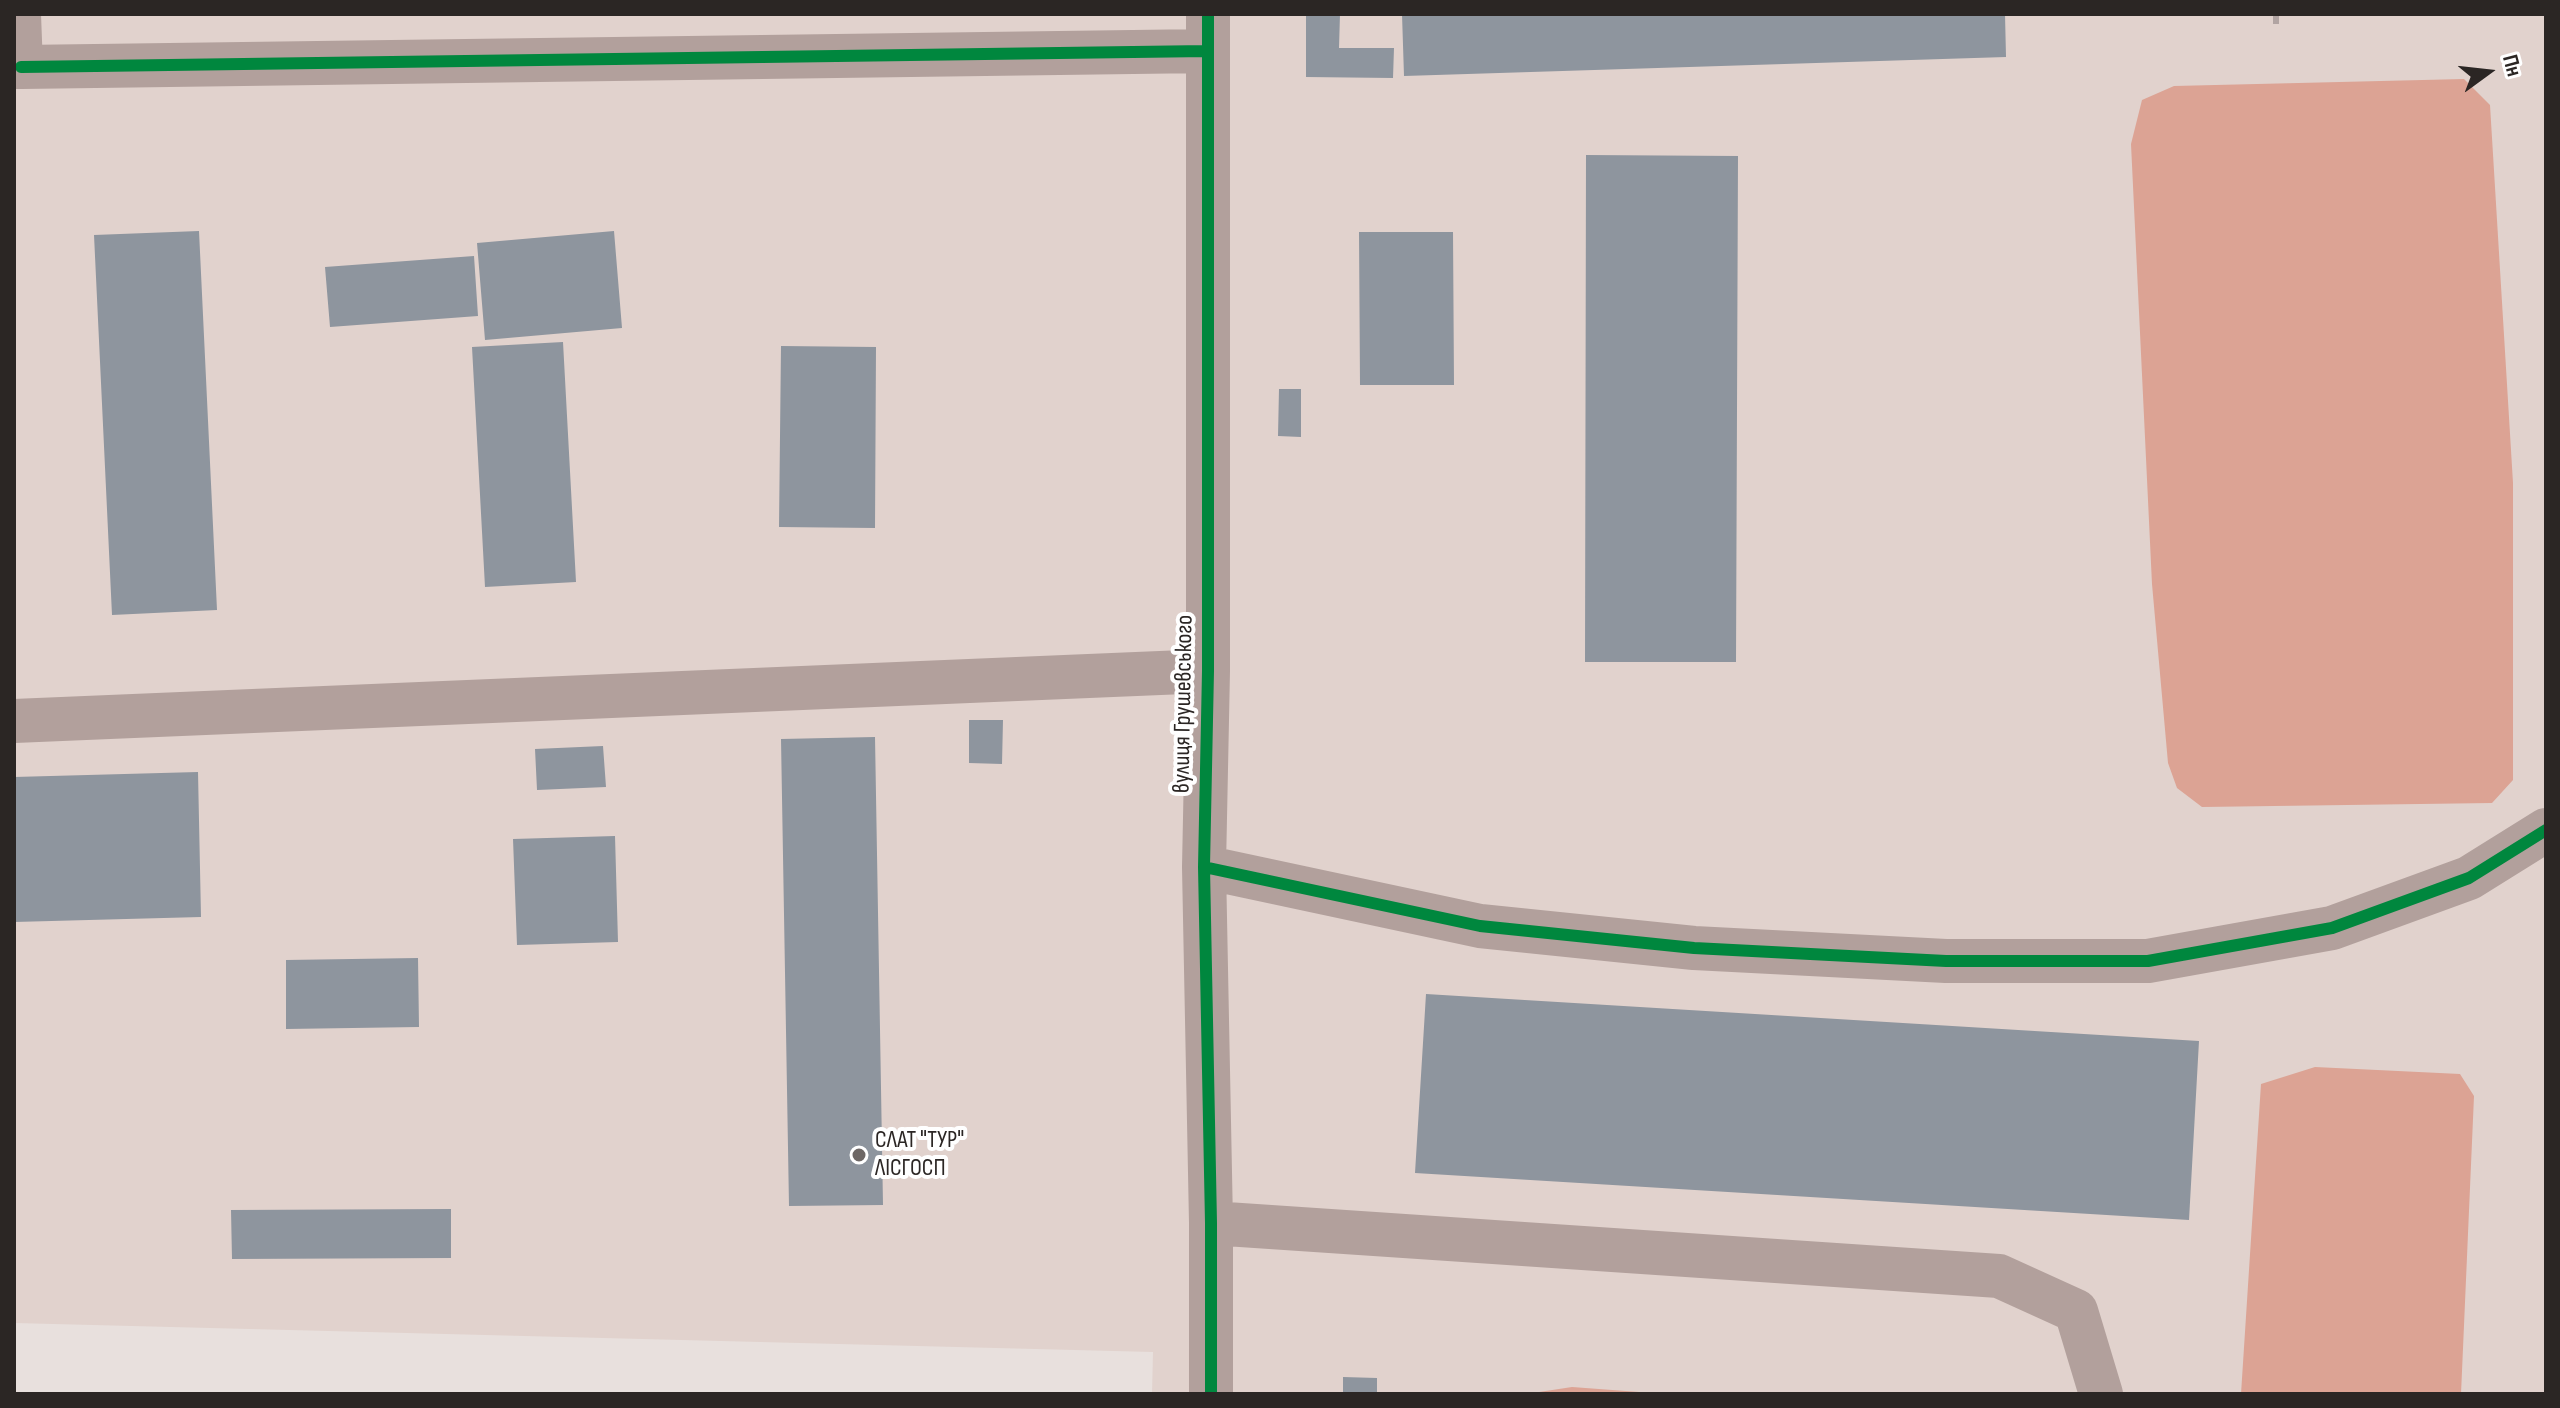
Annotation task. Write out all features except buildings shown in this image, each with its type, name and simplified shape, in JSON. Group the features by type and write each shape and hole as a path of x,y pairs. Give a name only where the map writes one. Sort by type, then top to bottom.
{"street":[{"path":"19,14 18,67 1208,32"},
{"name":"вулиця Грушевського","path":"1208,32 1208,671 1204,867 1211,1394"},
{"path":"14,721 1208,671"},
{"path":"1204,867 1480,926 1694,948 1946,961 2148,961 2332,928 2469,878 2546,830"},
{"path":"1211,1223 1999,1276 2076,1311 2101,1394"}],"shaded area":[{"path":"14,14 2546,14 2546,1394 1152,1394 1153,1352 14,1323"},
{"path":"2464,79 2490,105 2513,483 2513,780 2492,803 2202,807 2177,788 2168,763 2152,584 2131,144 2142,100 2174,86"},
{"path":"2315,1067 2460,1074 2474,1096 2461,1394 2241,1394 2261,1084"},
{"path":"1572,1387 1666,1394 1526,1394"}],"railway":[{"path":"2276,14 2276,24"}],"cycle path":[{"path":"1208,14 1208,671 1204,867 1211,1394"},
{"path":"21,67 1207,51"},
{"path":"1204,867 1480,926 1694,948 1946,961 2148,961 2332,928 2469,878 2546,830"}],"place":[{"name":"СЛАТ \"ТУР\" ЛІСГОСП","path":"859,1155"}]}
